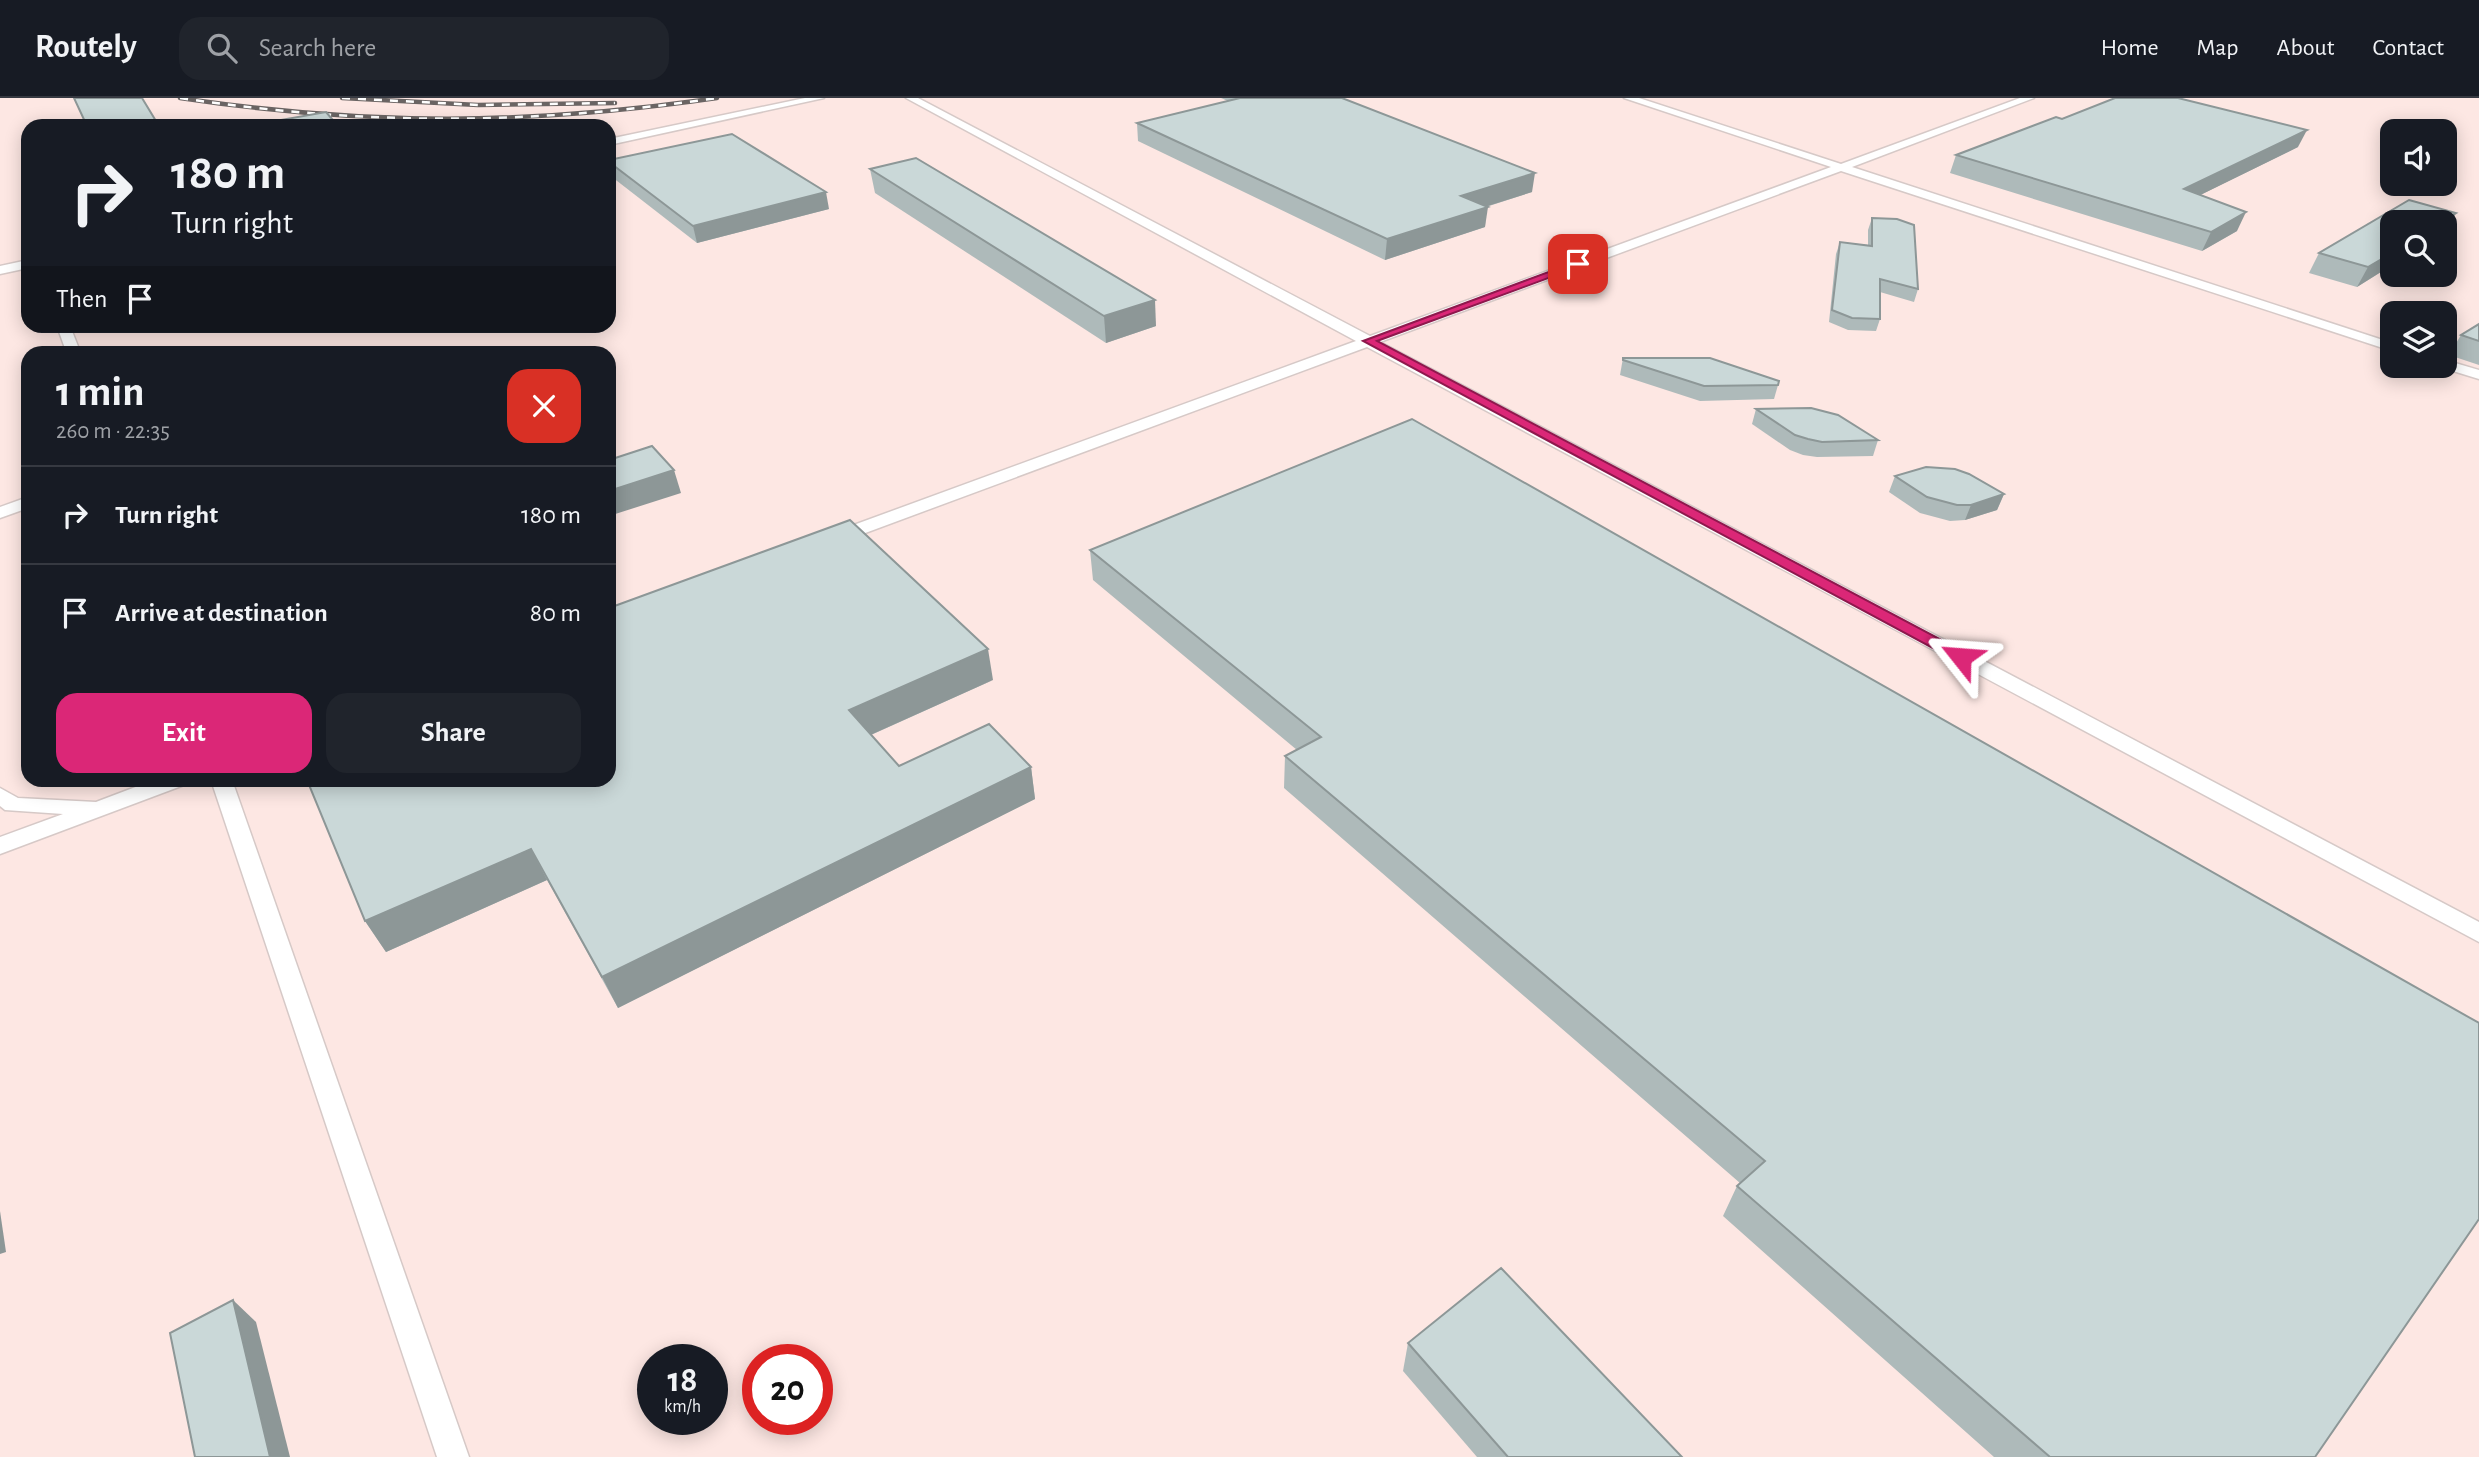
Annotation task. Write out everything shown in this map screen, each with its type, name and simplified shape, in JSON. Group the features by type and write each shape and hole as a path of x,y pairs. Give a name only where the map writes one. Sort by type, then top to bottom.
{"lane":[{"path":"616,141 819,98"},
{"path":"911,98 2479,933"},
{"path":"1629,98 2380,343"},
{"path":"818,544 2029,98"},
{"path":"0,270 21,266"},
{"path":"2457,368 2479,375"},
{"path":"0,513 21,505"},
{"path":"0,846 158,787"},
{"path":"222,787 453,1457"},
{"path":"0,794 13,805 100,809"}],"shaded area":[{"path":"0,98 2479,98 2479,1457 0,1457"}],"building":[{"path":"74,98 142,98 155,119 84,119"},
{"path":"1240,98 1342,98 1535,173 1461,196 1488,207 1387,239 1137,123"},
{"path":"2115,98 2178,98 2307,130 2184,189 2246,212 2211,232 1956,155"},
{"path":"326,112 332,119 286,119"},
{"path":"732,134 826,192 693,226 616,167 616,159"},
{"path":"916,158 1155,300 1104,316 870,169"},
{"path":"2409,200 2445,210 2392,210"},
{"path":"2380,217 2380,260 2368,267 2319,253"},
{"path":"1872,218 1897,219 1914,225 1918,289 1880,279 1880,319 1852,318 1832,310 1840,242 1872,246"},
{"path":"2479,324 2479,341 2461,335"},
{"path":"1623,358 1710,358 1779,381 1778,385 1704,386"},
{"path":"1811,408 1838,415 1878,440 1822,442 1808,439 1795,435 1756,409"},
{"path":"1412,419 2479,1023 2479,1219 2315,1457 2050,1457 1737,1186 1765,1161 1285,756 1321,737 1090,550"},
{"path":"652,446 674,470 616,489 616,458"},
{"path":"1926,467 1955,469 2004,494 1971,505 1957,505 1927,497 1895,476"},
{"path":"850,520 988,649 849,710 899,766 989,724 1031,767 602,977 531,849 365,921 310,787 616,787 616,605"},
{"path":"1501,1268 1682,1457 1508,1457 1408,1343"},
{"path":"233,1300 270,1457 195,1457 170,1333"}],"railway":[{"path":"180,98 317,114 448,119 580,113 717,98"},
{"path":"342,98 478,105 615,103"}],"route":[{"path":"1578,264 1368,341 1961,657"}]}
